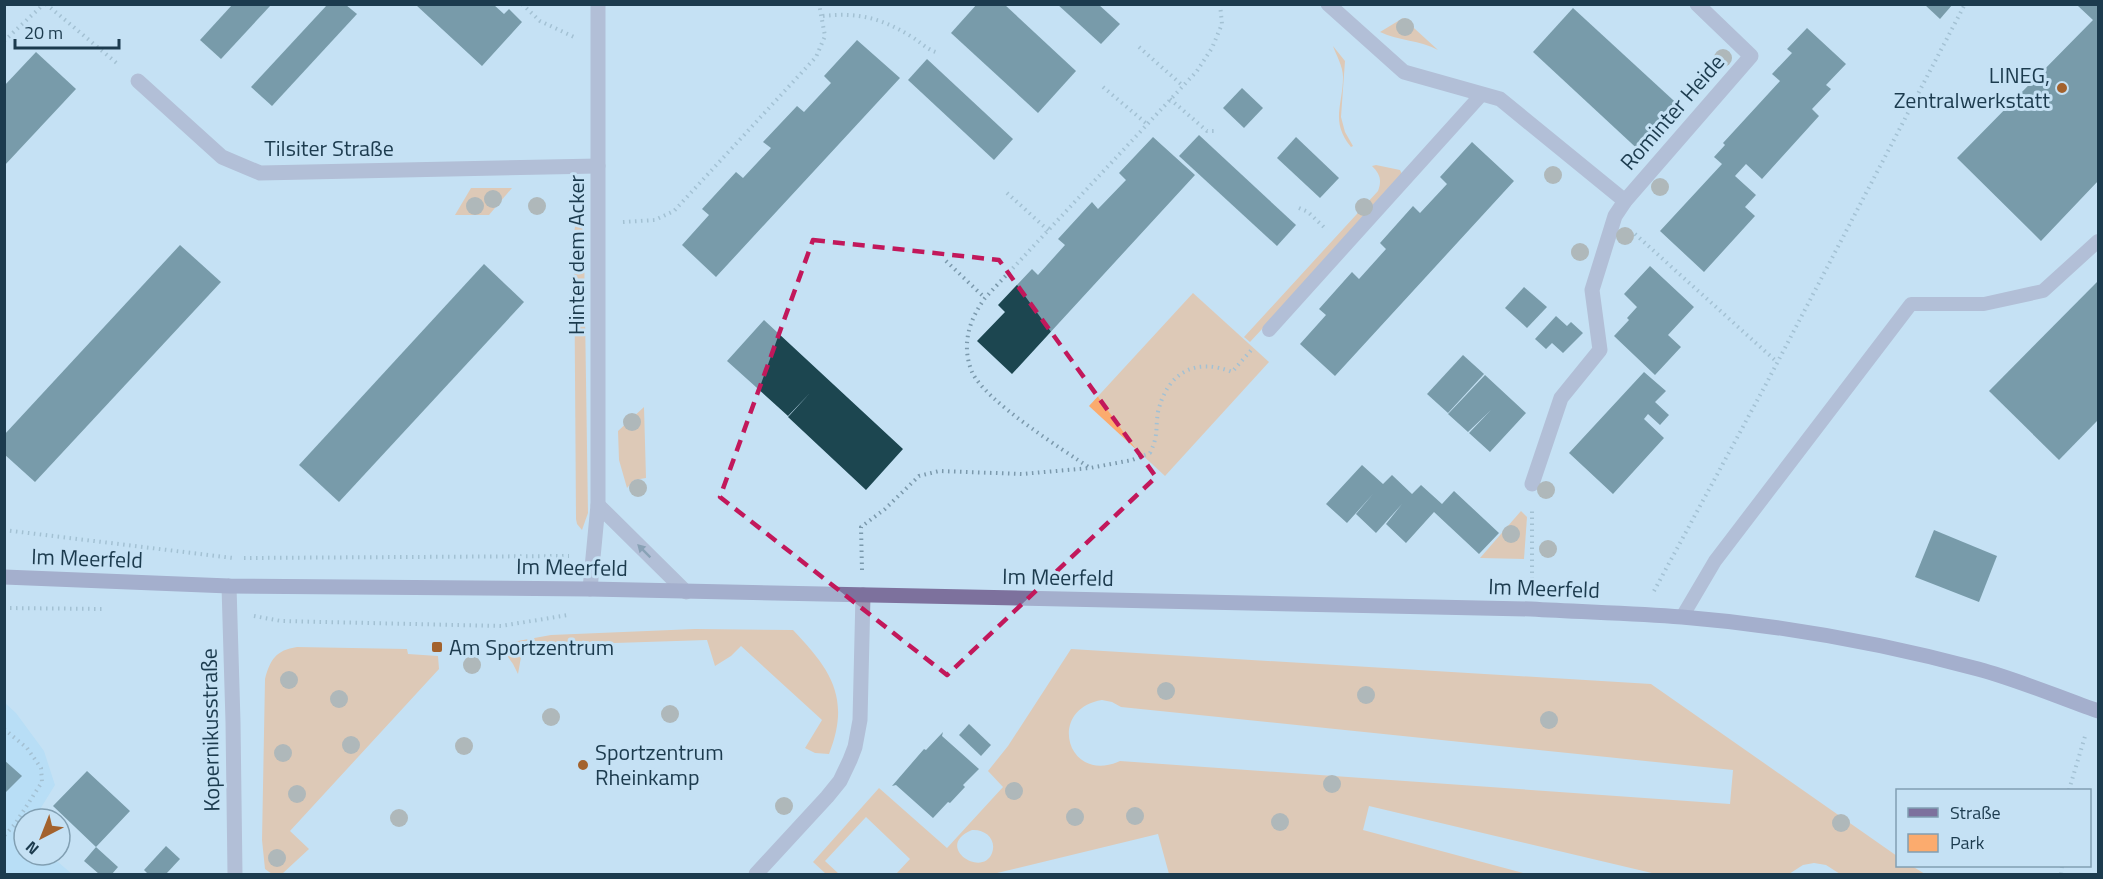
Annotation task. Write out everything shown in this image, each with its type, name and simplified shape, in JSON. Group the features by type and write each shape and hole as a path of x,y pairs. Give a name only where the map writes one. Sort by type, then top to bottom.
{"street":[{"name":"Hinter dem Acker","path":"590,589 598,505 598,4"},
{"name":"Rominter Heide","path":"1328,4 1404,72 1500,99 1625,201"},
{"name":"Rominter Heide","path":"1532,484 1561,398 1600,350 1592,290 1616,216 1625,201 1751,56 1696,4"},
{"name":"Tilsiter Straße","path":"138,81 222,157 260,173 598,166"},
{"path":"598,505 686,592"},
{"name":"Im Meerfeld","path":"4,577 229,586 590,589 1531,609 1682,617 1810,633 1916,654 2029,685 2096,710"},
{"name":"Kopernikusstraße","path":"229,586 234,874"},
{"path":"756,874 840,781 855,747 860,720 863,595"}],"lane":[{"path":"1269,330 1482,94"},
{"path":"1682,617 1715,561 1911,304 1984,304 2043,291 2098,241"}],"path":[{"path":"4,41 45,4 138,81"},
{"path":"522,4 540,21 599,49"},
{"path":"598,224 655,220 674,211 816,57 825,36 819,4"},
{"path":"1090,468 1035,430 986,390 973,373 967,342 968,329 975,311 985,298 1197,71 1212,48 1222,24 1220,4"},
{"path":"1641,615 1778,362 1965,4"},
{"path":"823,16 856,14 878,20 912,37 929,50 939,53"},
{"path":"1139,47 1183,86"},
{"path":"1103,87 1147,124"},
{"path":"1170,99 1207,131 1214,131"},
{"path":"1007,193 1049,231"},
{"path":"1299,208 1308,212 1345,247"},
{"path":"1616,216 1778,362"},
{"path":"946,261 985,298"},
{"path":"862,545 861,527 919,476 939,471 1022,474 1090,468 1132,460 1149,453 1157,438 1161,402 1173,380 1185,371 1204,365 1232,372 1269,330"},
{"path":"1531,609 1532,484"},
{"path":"4,530 231,558 593,556"},
{"path":"231,612 280,621 501,626 567,616 590,589"},
{"path":"4,608 108,609"},
{"path":"2069,789 2096,710"},
{"path":"4,729 27,748 41,768 42,782 15,824 4,836"}],"highlighted area":[{"path":"813,240 999,260 1156,477 947,675 720,497"}],"shaded area":[{"path":"4,702 16,713 44,751 55,785 41,807 12,807 12,867 64,867 72,874 5,874"}],"green space":[{"path":"1403,18 1438,50 1380,32"},
{"path":"1333,46 1345,61 1341,117 1345,132 1353,146 1351,147 1339,121 1343,73"},
{"path":"1372,166 1400,170 1403,176 1250,342 1244,337 1378,191 1380,177"},
{"path":"471,188 512,188 489,215 455,215"},
{"path":"582,223 588,513 582,530 576,519 574,234 575,226"},
{"path":"1193,293 1269,362 1165,476 1089,406"},
{"path":"644,407 646,478 634,480 627,488 619,460 618,431"},
{"path":"1521,511 1527,517 1524,559 1480,558"},
{"path":"695,629 793,630 818,658 834,686 838,717 829,754 815,753 805,748 822,720 741,646 731,656 715,666 707,640 523,646 518,674 501,647 507,643 551,635"},
{"path":"297,647 407,649 408,654 438,656 439,669 290,831 309,849 282,874 272,874 265,869 262,840 265,679 269,666 279,653"},
{"path":"1071,649 1651,684 1896,855 1896,867 1914,867 1925,874 1840,874 1826,865 1814,863 1803,865 1789,874 1656,874 1369,806 1363,830 1527,874 1169,874 1158,834 993,874 896,874 910,859 866,817 825,861 839,874 826,874 813,862 879,788 947,848 1003,787 988,771 1008,746","holes":["1102,700 1121,707 1733,770 1730,804 1120,761 1102,766 1087,763 1076,755 1070,743 1069,730 1074,717 1085,706","972,830 989,836 993,843 992,853 987,860 979,863 964,857 957,844 961,837"]}],"building":[{"path":"977,4 1004,4 1076,71 1038,113 951,33"},
{"path":"1057,4 1098,4 1120,24 1101,44"},
{"path":"1924,4 1953,4 1940,19"},
{"name":"LINEG, Zentralwerkstatt","path":"2098,4 2098,181 2041,241 1957,158 2093,20 2078,6"},
{"path":"232,5 271,5 221,59 200,40"},
{"path":"327,5 346,5 357,14 272,106 251,87"},
{"path":"416,5 494,5 504,14 509,9 522,22 482,66"},
{"path":"1573,8 1685,111 1644,155 1533,52"},
{"path":"1807,28 1846,64 1826,85 1831,89 1812,109 1819,116 1762,179 1746,164 1735,176 1756,195 1745,207 1755,216 1704,272 1660,231 1722,164 1714,157 1725,145 1723,143 1780,81 1772,74 1792,53 1787,49"},
{"path":"857,40 900,78 716,277 682,245 709,215 702,209 736,172 743,178 771,148 763,142 797,106 804,112 831,83 824,76"},
{"path":"36,52 76,89 4,166 4,86"},
{"path":"927,59 1013,139 994,160 908,80"},
{"path":"1242,88 1263,108 1244,128 1223,108"},
{"path":"1199,135 1296,225 1277,246 1179,156"},
{"path":"1153,137 1195,175 1012,374 977,341 1005,312 998,305 1032,269 1038,275 1065,245 1058,239 1092,202 1098,209 1126,180 1119,173"},
{"path":"1296,137 1339,178 1320,198 1277,158"},
{"path":"1472,142 1514,181 1335,376 1300,344 1326,315 1319,309 1352,272 1359,279 1386,249 1380,243 1413,206 1420,213 1447,184 1440,177"},
{"path":"180,245 221,282 35,482 4,454 4,435"},
{"path":"484,264 524,302 339,502 299,465"},
{"path":"1650,266 1694,307 1668,335 1681,347 1655,375 1614,336 1629,320 1627,318 1637,307 1624,294"},
{"path":"2098,281 2098,420 2059,460 1989,391"},
{"path":"1524,287 1547,307 1527,328 1505,308"},
{"path":"1556,316 1567,326 1571,322 1583,333 1563,353 1552,343 1546,349 1535,339"},
{"path":"764,320 903,449 866,490 788,417 810,393 788,416 727,361"},
{"path":"1463,355 1484,374 1448,413 1427,394"},
{"path":"1644,372 1666,391 1655,402 1669,415 1660,425 1648,414 1644,419 1664,438 1613,494 1569,453"},
{"path":"1485,375 1526,413 1490,452 1469,433 1491,410 1468,432 1448,414"},
{"path":"1362,465 1383,484 1392,475 1412,494 1421,485 1442,504 1454,491 1499,533 1479,554 1434,512 1406,543 1386,524 1402,504 1376,533 1356,514 1373,494 1347,523 1326,504"},
{"path":"1934,530 1997,556 1979,602 1915,577"},
{"path":"969,724 991,745 981,756 959,735"},
{"path":"943,732 942,736 979,769 950,803 948,802 933,818 896,785 892,786 924,749 926,750"},
{"path":"4,760 22,776 4,794"},
{"path":"87,771 130,811 96,847 72,824 72,807 53,806"},
{"path":"166,846 180,859 166,874 148,874 144,870"},
{"path":"96,847 118,867 112,874 99,874 84,861"}],"place":[{"name":"LINEG, Zentralwerkstatt","path":"2062,88"},
{"name":"Am Sportzentrum","path":"437,647"},
{"name":"Sportzentrum Rheinkamp","path":"583,765"}]}
